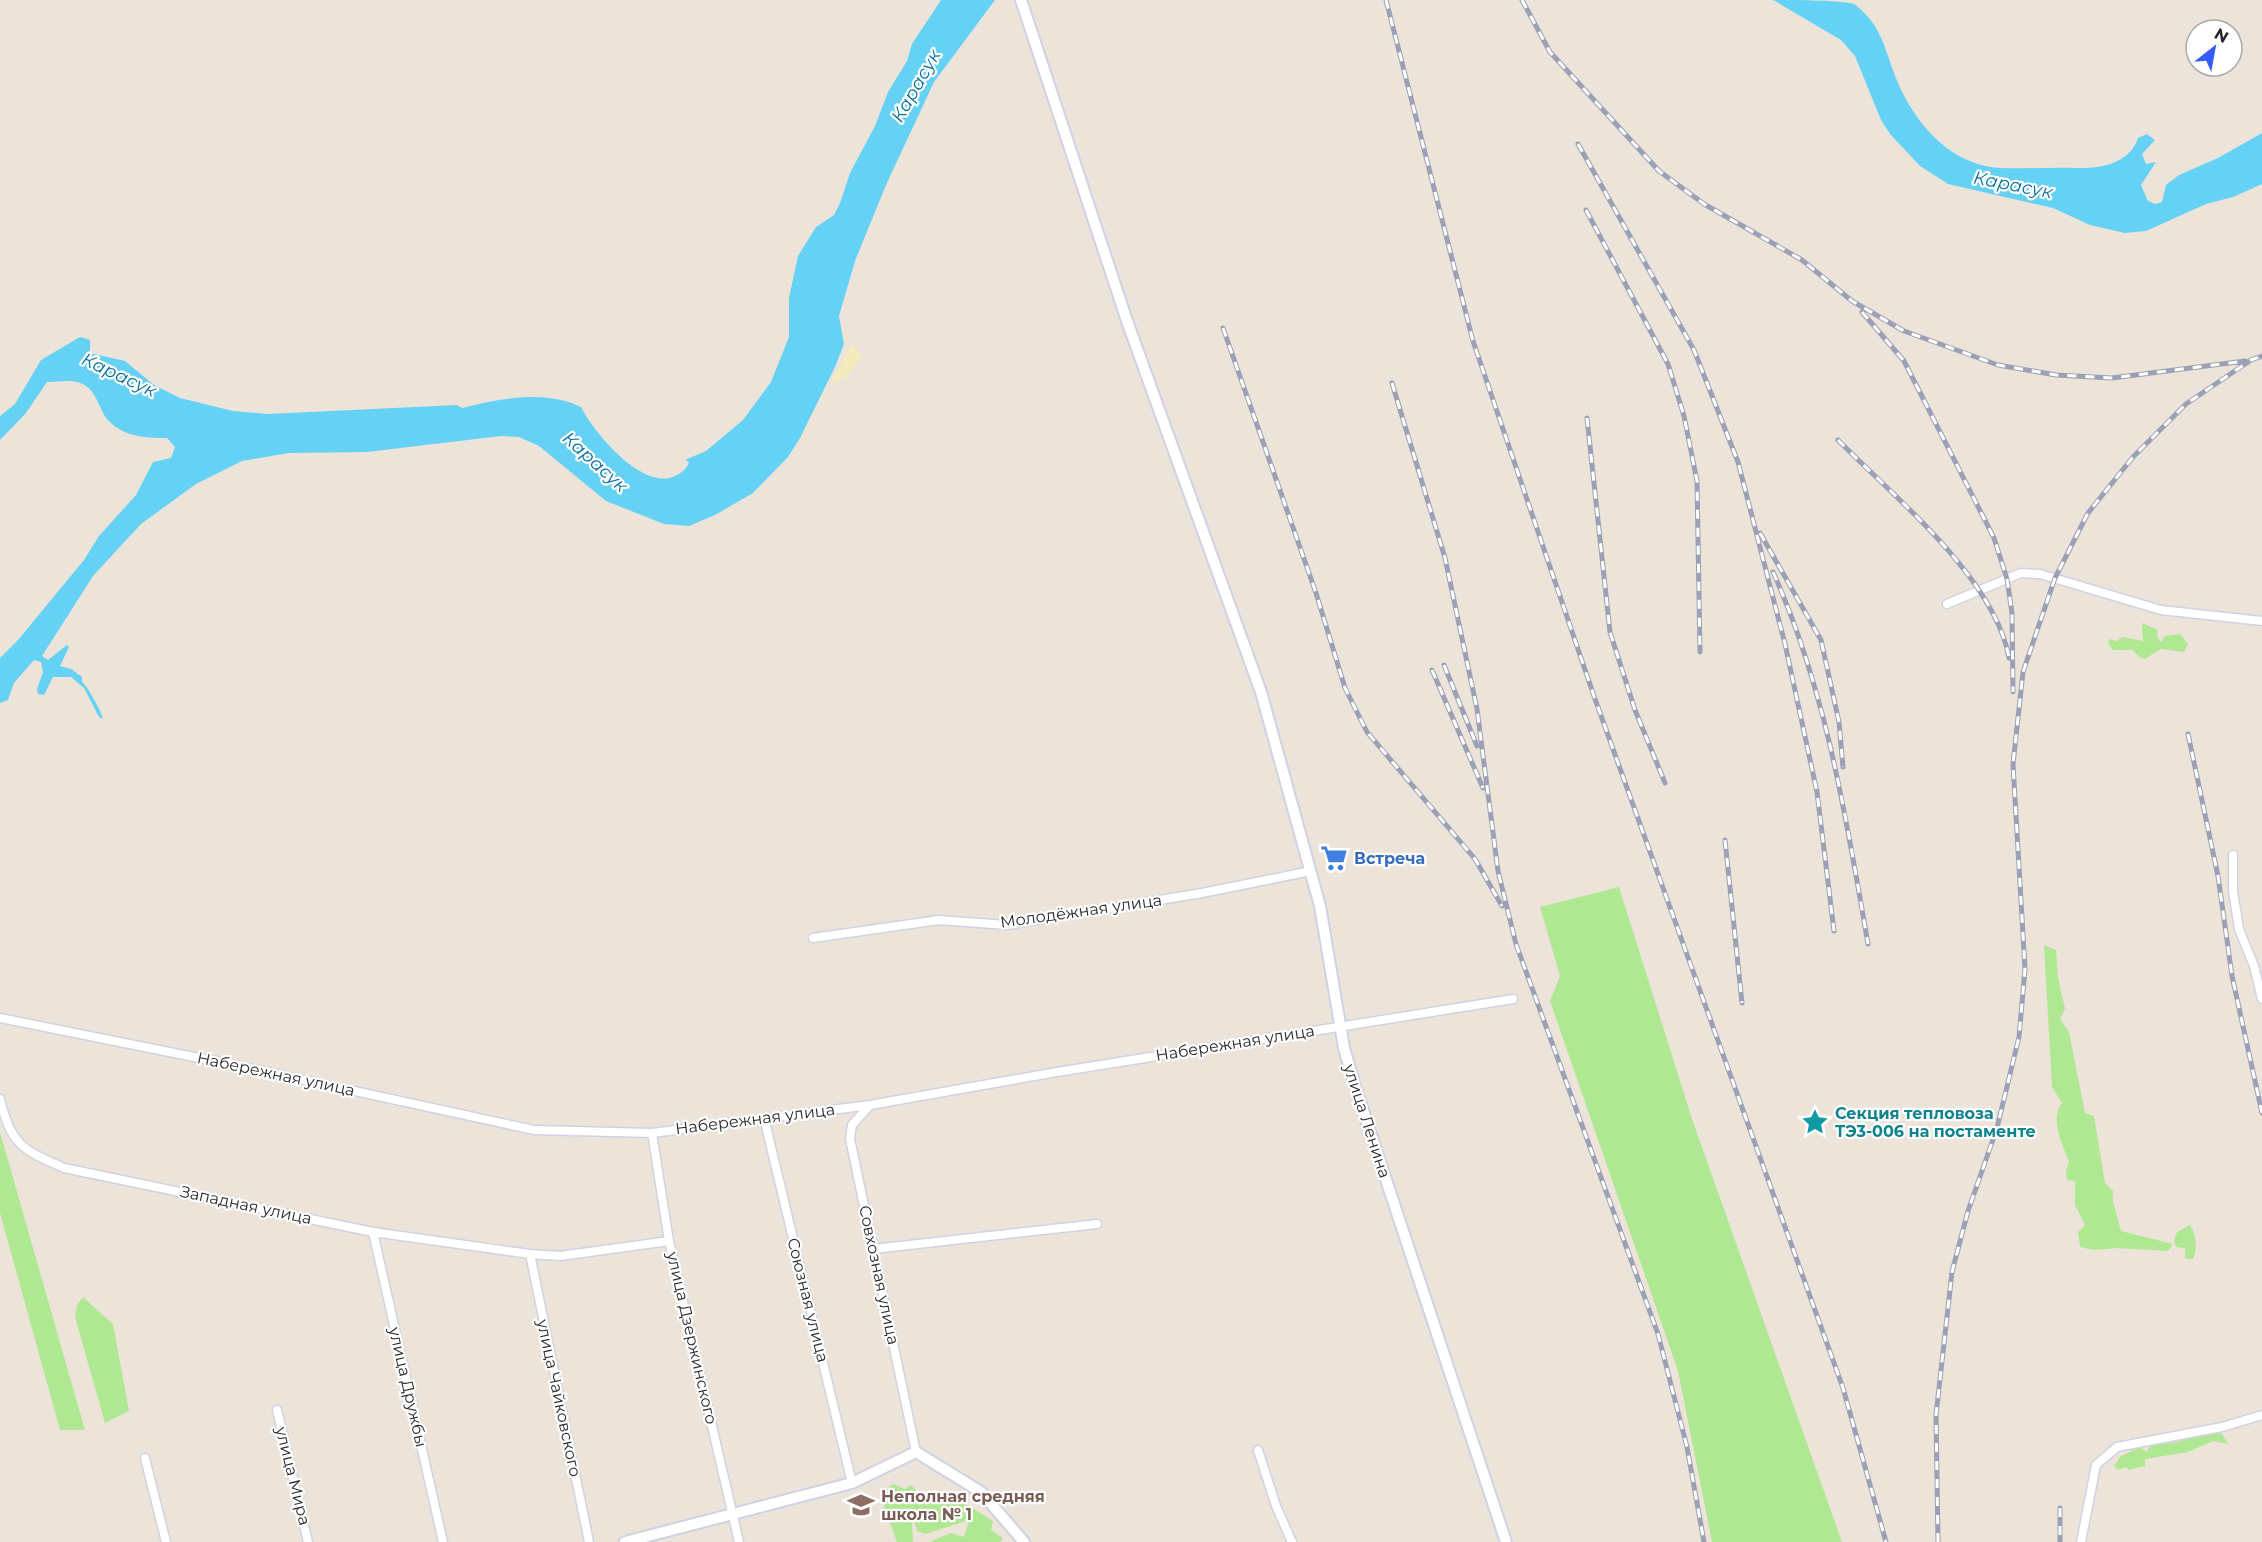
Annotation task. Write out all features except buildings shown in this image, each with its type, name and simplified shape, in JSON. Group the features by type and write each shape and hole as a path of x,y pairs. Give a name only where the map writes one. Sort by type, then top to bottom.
{"main road":[{"name":"улица Ленина","path":"1021,0 1127,321 1261,692 1311,871 1326,934 1341,1027 1355,1086 1506,1542"},
{"path":"625,1542 852,1483 916,1452 981,1492 1024,1542"}],"street":[{"path":"1947,604 2021,573 2040,574 2161,610 2262,621"},
{"path":"2233,855 2233,891 2239,929 2254,966 2262,999"},
{"name":"Молодёжная улица","path":"813,938 939,921 1010,924 1202,893 1311,871"},
{"name":"Набережная улица","path":"0,1018 249,1068 534,1130 652,1133 870,1105 1513,999"},
{"name":"Западная улица","path":"0,1099 6,1125 25,1151 64,1168 373,1232 530,1254 560,1256 669,1241"},
{"name":"Совхозная улица","path":"870,1105 852,1125 850,1139 916,1452"},
{"name":"Союзная улица","path":"764,1118 852,1483"},
{"name":"улица Дзержинского","path":"652,1133 669,1241 739,1542"},
{"path":"873,1249 1097,1224"},
{"name":"улица Дружбы","path":"373,1232 444,1542"},
{"name":"улица Чайковского","path":"530,1254 589,1542"},
{"name":"улица Мира","path":"277,1410 308,1542"},
{"path":"2081,1542 2097,1464 2117,1446 2222,1427 2262,1415"},
{"path":"1258,1450 1292,1542"},
{"path":"145,1458 166,1542"}],"green space":[{"path":"2142,623 2158,630 2157,636 2161,642 2165,636 2180,634 2188,644 2184,652 2161,649 2145,659 2133,650 2113,650 2108,643 2110,639 2116,641 2123,637 2143,641"},
{"path":"1619,887 1692,1119 1842,1542 1712,1542 1678,1371 1550,1001 1560,976 1540,907"},
{"path":"2044,945 2056,950 2058,977 2065,1009 2060,1019 2069,1032 2085,1113 2094,1116 2105,1183 2113,1191 2113,1202 2121,1231 2173,1244 2168,1251 2118,1248 2094,1250 2080,1247 2078,1232 2085,1225 2075,1205 2075,1181 2067,1180 2066,1171 2069,1162 2057,1125 2058,1110 2062,1103 2052,1087"},
{"path":"0,1132 85,1430 60,1430 0,1213"},
{"path":"2190,1225 2196,1242 2193,1259 2185,1258 2185,1248 2176,1247 2174,1241 2177,1232"},
{"path":"83,1297 113,1324 129,1411 105,1423 75,1317 77,1305"},
{"path":"2219,1429 2228,1444 2213,1441 2188,1452 2145,1459 2145,1466 2129,1470 2126,1467 2118,1470 2114,1466 2121,1456 2140,1447 2146,1452 2151,1446 2182,1441 2184,1437 2194,1438 2214,1433"},
{"path":"893,1484 905,1489 911,1485 916,1490 916,1494 926,1501 931,1494 938,1500 961,1502 993,1521 991,1530 1003,1538 1000,1542 929,1542 951,1533 964,1537 968,1524 966,1521 925,1534 917,1531 912,1519 913,1542 897,1542 884,1506 886,1490"}],"sand":[{"path":"852,344 861,356 846,378 831,383"}],"water":[{"name":"Карасук","path":"941,0 995,0 934,82 886,185 855,261 839,316 844,344 835,367 800,438 788,457 753,493 715,515 689,526 664,524 606,501 539,446 519,437 501,436 367,452 289,453 242,461 196,484 141,524 93,576 42,656 48,660 67,645 69,647 60,666 71,669 82,677 82,682 94,699 103,719 99,717 84,688 71,677 53,677 44,695 38,694 37,689 43,672 41,662 34,660 14,683 8,700 0,703 0,658 18,640 84,560 99,536 136,495 153,462 171,458 175,447 167,438 143,437 120,430 107,419 90,389 80,383 68,381 47,382 26,413 0,440 0,416 15,404 41,360 80,337 90,340 90,353 125,361 154,385 180,398 233,411 268,414 457,405 462,408 522,397 553,399 581,407 609,445 636,469 650,476 664,479 677,475 687,466 689,462 685,460 706,451 743,420 771,382 789,337 789,298 798,256 816,227 834,215 850,173 875,126 888,92 907,61 912,44"},
{"name":"Карасук","path":"1773,0 1854,4 1875,26 1901,90 1921,122 1948,149 1981,165 2000,168 2105,166 2122,159 2134,147 2138,138 2147,134 2155,140 2142,154 2146,164 2156,162 2141,185 2148,201 2155,204 2162,202 2166,185 2179,175 2218,158 2262,133 2262,184 2233,197 2206,204 2146,231 2125,233 2090,225 2053,208 1948,184 1920,166 1890,134 1881,120 1855,56 1841,40"}],"railway":[{"path":"1386,0 1473,341 1595,699 1843,1388 1886,1542"},
{"path":"1522,0 1550,52 1659,171 1704,204 1802,260 1852,301 1904,331 1998,365 2056,375 2112,378 2245,361"},
{"path":"1578,144 1694,350 1738,462 1785,644 1817,792 1834,931"},
{"path":"1586,210 1668,364 1684,416 1697,481 1700,652"},
{"path":"1862,312 1904,361 1994,538 2007,579 2012,613 2013,692"},
{"path":"1223,328 1316,593 1345,688 1367,732 1475,859 1502,906"},
{"path":"1938,1542 1936,1415 1952,1272 1968,1211 1997,1128 2019,1037 2025,969 2013,764 2023,672 2055,578 2088,513 2133,457 2186,404 2251,360 2262,356"},
{"path":"1392,383 1445,558 1477,709 1498,871 1516,944 1658,1334 1687,1447 1704,1542"},
{"path":"1587,418 1610,632 1635,710 1665,783"},
{"path":"1838,440 1913,513 1964,569 1984,598 2000,628 2009,658"},
{"path":"1760,533 1821,640 1839,722 1843,767"},
{"path":"1773,572 1807,662 1821,708 1842,802 1868,944"},
{"path":"1444,665 1477,746"},
{"path":"1432,670 1483,788"},
{"path":"2188,734 2218,876 2232,976 2262,1113"},
{"path":"1725,840 1742,1003"},
{"path":"2060,1508 2060,1542"}],"place":[{"name":"Встреча","path":"1334,858"},
{"name":"Секция тепловоза ТЭ3-006 на постаменте","path":"1815,1122"},
{"name":"Неполная средняя школа № 1","path":"861,1505"}]}
